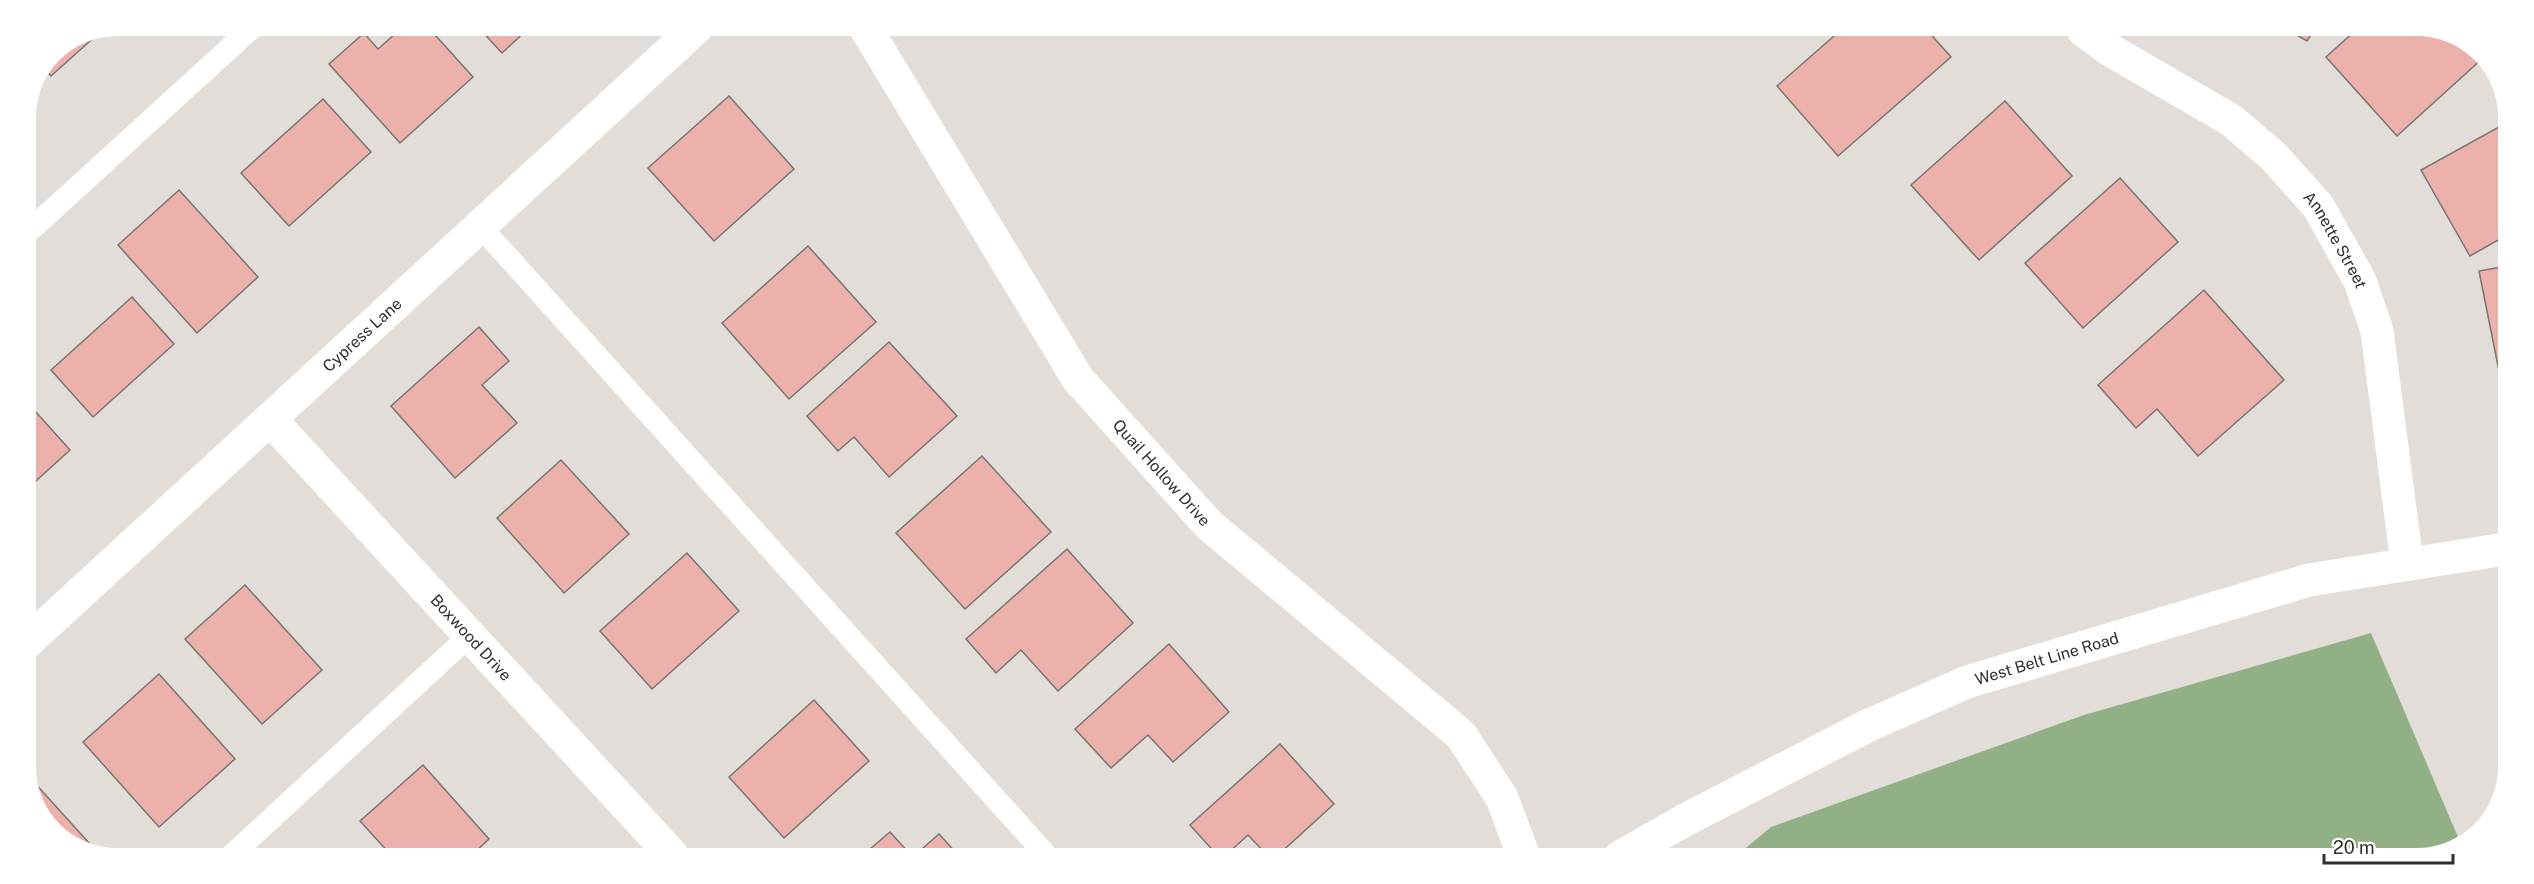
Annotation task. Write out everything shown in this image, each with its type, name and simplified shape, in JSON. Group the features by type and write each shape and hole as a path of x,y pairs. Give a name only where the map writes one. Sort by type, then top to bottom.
{"street":[{"name":"Cypress Lane","path":"36,634 687,36"},
{"name":"Quail Hollow Drive","path":"871,36 1078,379 1209,525 1461,735 1502,798 1521,848"},
{"name":"Annette Street","path":"2092,36 2110,50 2231,120 2274,157 2318,206 2360,281 2377,331 2407,563"},
{"name":"Boxwood Drive","path":"270,419 666,848"},
{"name":"West Belt Line Road","path":"1636,848 1685,820 1867,726 1967,682 2309,580 2498,550"}],"lane":[{"path":"36,225 243,36"},
{"path":"480,226 1040,848"},
{"path":"239,848 469,636"}],"green space":[{"path":"2371,633 2458,837 2438,845 2417,848 1746,848 1771,827 2084,715"}],"building":[{"path":"361,36 367,36 378,49 393,36 436,36 473,77 400,143 329,64"},
{"path":"486,36 520,36 502,53"},
{"path":"1834,36 1932,36 1951,57 1838,156 1777,86"},
{"path":"2298,36 2310,36 2307,41"},
{"path":"2349,36 2417,36 2453,44 2477,63 2397,136 2326,57"},
{"path":"90,41 51,76 49,74 60,60 72,50"},
{"path":"729,96 794,169 714,241 648,168"},
{"path":"323,99 371,152 289,226 241,173"},
{"path":"2005,101 2072,176 1979,260 1911,185"},
{"path":"2498,128 2498,240 2470,256 2421,170"},
{"path":"2120,178 2178,242 2083,328 2025,263"},
{"path":"179,190 258,277 197,333 118,245"},
{"path":"808,246 876,322 789,399 722,323"},
{"path":"2498,268 2498,366 2479,271"},
{"path":"2204,290 2284,380 2198,456 2157,409 2136,428 2098,385"},
{"path":"132,297 174,344 93,417 51,370"},
{"path":"479,327 509,361 482,385 517,423 455,478 391,406"},
{"path":"889,342 957,416 889,477 854,437 838,451 807,416"},
{"path":"36,412 70,450 36,481"},
{"path":"982,456 1051,532 965,609 896,533"},
{"path":"561,460 629,534 564,593 497,518"},
{"path":"1067,549 1133,623 1058,691 1021,650 996,673 966,639"},
{"path":"687,553 739,611 652,689 600,631"},
{"path":"245,585 322,670 262,724 185,639"},
{"path":"1169,644 1229,712 1173,762 1148,735 1111,768 1075,729"},
{"path":"159,674 235,759 159,827 83,742"},
{"path":"814,700 869,761 784,838 729,777"},
{"path":"1280,744 1334,804 1286,848 1260,848 1248,835 1234,848 1211,848 1190,825"},
{"path":"423,765 489,839 479,848 385,848 360,821"},
{"path":"39,788 89,843 81,840 60,824 47,807"},
{"path":"890,832 905,848 871,848"},
{"path":"939,834 952,848 923,848"}]}
